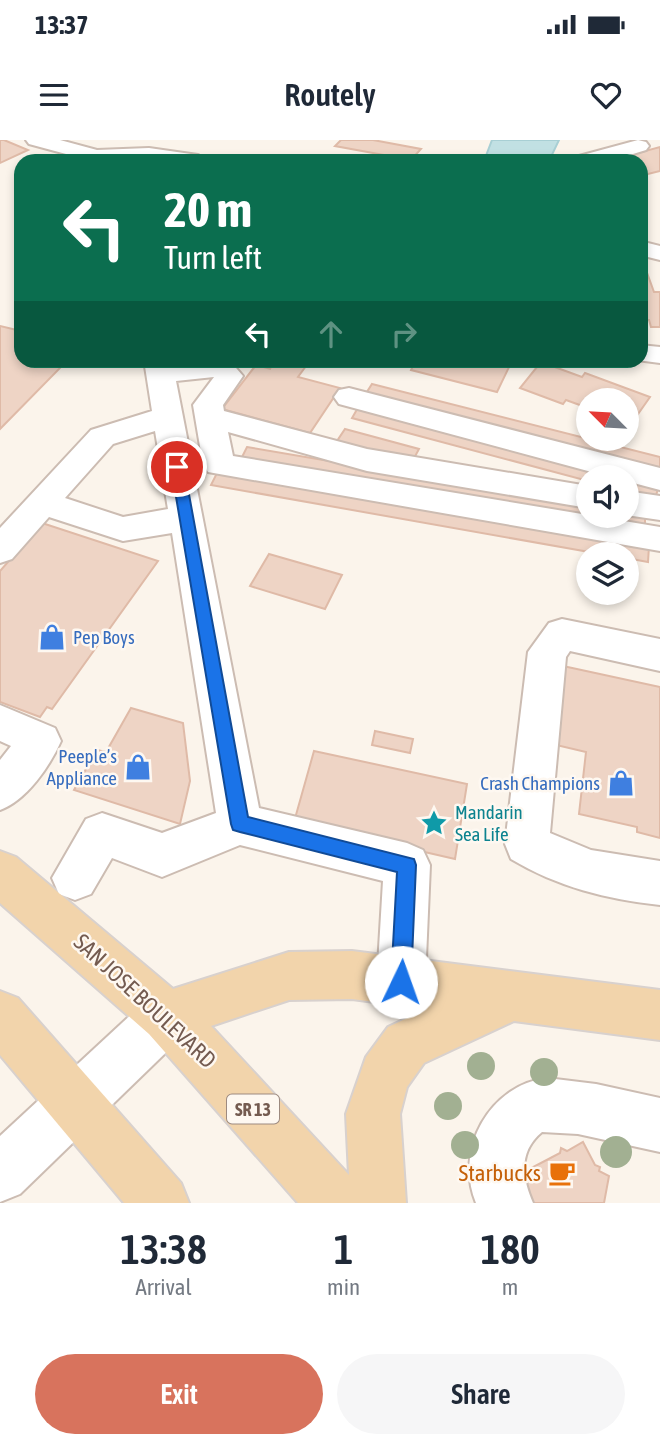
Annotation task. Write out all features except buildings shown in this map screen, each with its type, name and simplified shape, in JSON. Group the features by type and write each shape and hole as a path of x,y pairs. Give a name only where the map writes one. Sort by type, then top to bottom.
{"main road":[{"name":"SAN JOSE BOULEVARD","path":"0,873 167,1016 336,1203"},
{"path":"167,1016 289,976 352,975 660,1015"},
{"path":"378,1203 373,1114 384,1075 406,1045 510,997"},
{"path":"0,1016 161,1203"}],"street":[{"path":"36,140 89,154"},
{"path":"611,154 639,146"},
{"path":"122,152 155,154"},
{"path":"160,368 240,824"},
{"path":"221,368 229,376 208,405 219,464 660,539"},
{"path":"317,446 362,376 576,431"},
{"path":"342,408 660,479"},
{"path":"342,408 520,469 576,495"},
{"path":"0,550 102,437 169,416"},
{"path":"210,417 367,460 576,495"},
{"path":"639,447 660,452"},
{"path":"43,503 123,529 186,518"},
{"path":"639,505 660,509"},
{"path":"660,655 562,634 547,652 527,844 547,856 592,875 660,883"},
{"path":"0,722 41,741 0,791"},
{"path":"75,878 102,834 162,855 240,824 407,865 401,982"},
{"path":"0,1174 167,1016"},
{"path":"505,1203 498,1192 495,1164 503,1138 517,1117 537,1106 565,1106 660,1125"}],"water":[{"path":"492,140 559,140 552,154 487,154"}],"place":[{"name":"Pep Boys","path":"52,637"},
{"name":"Peeple’s Appliance","path":"138,767"},
{"name":"Crash Champions","path":"621,783"},
{"name":"Mandarin Sea Life","path":"434,823"},
{"name":"Starbucks","path":"562,1173"}],"route":[{"path":"177,467 212,653 240,824 407,865 401,982"}]}
